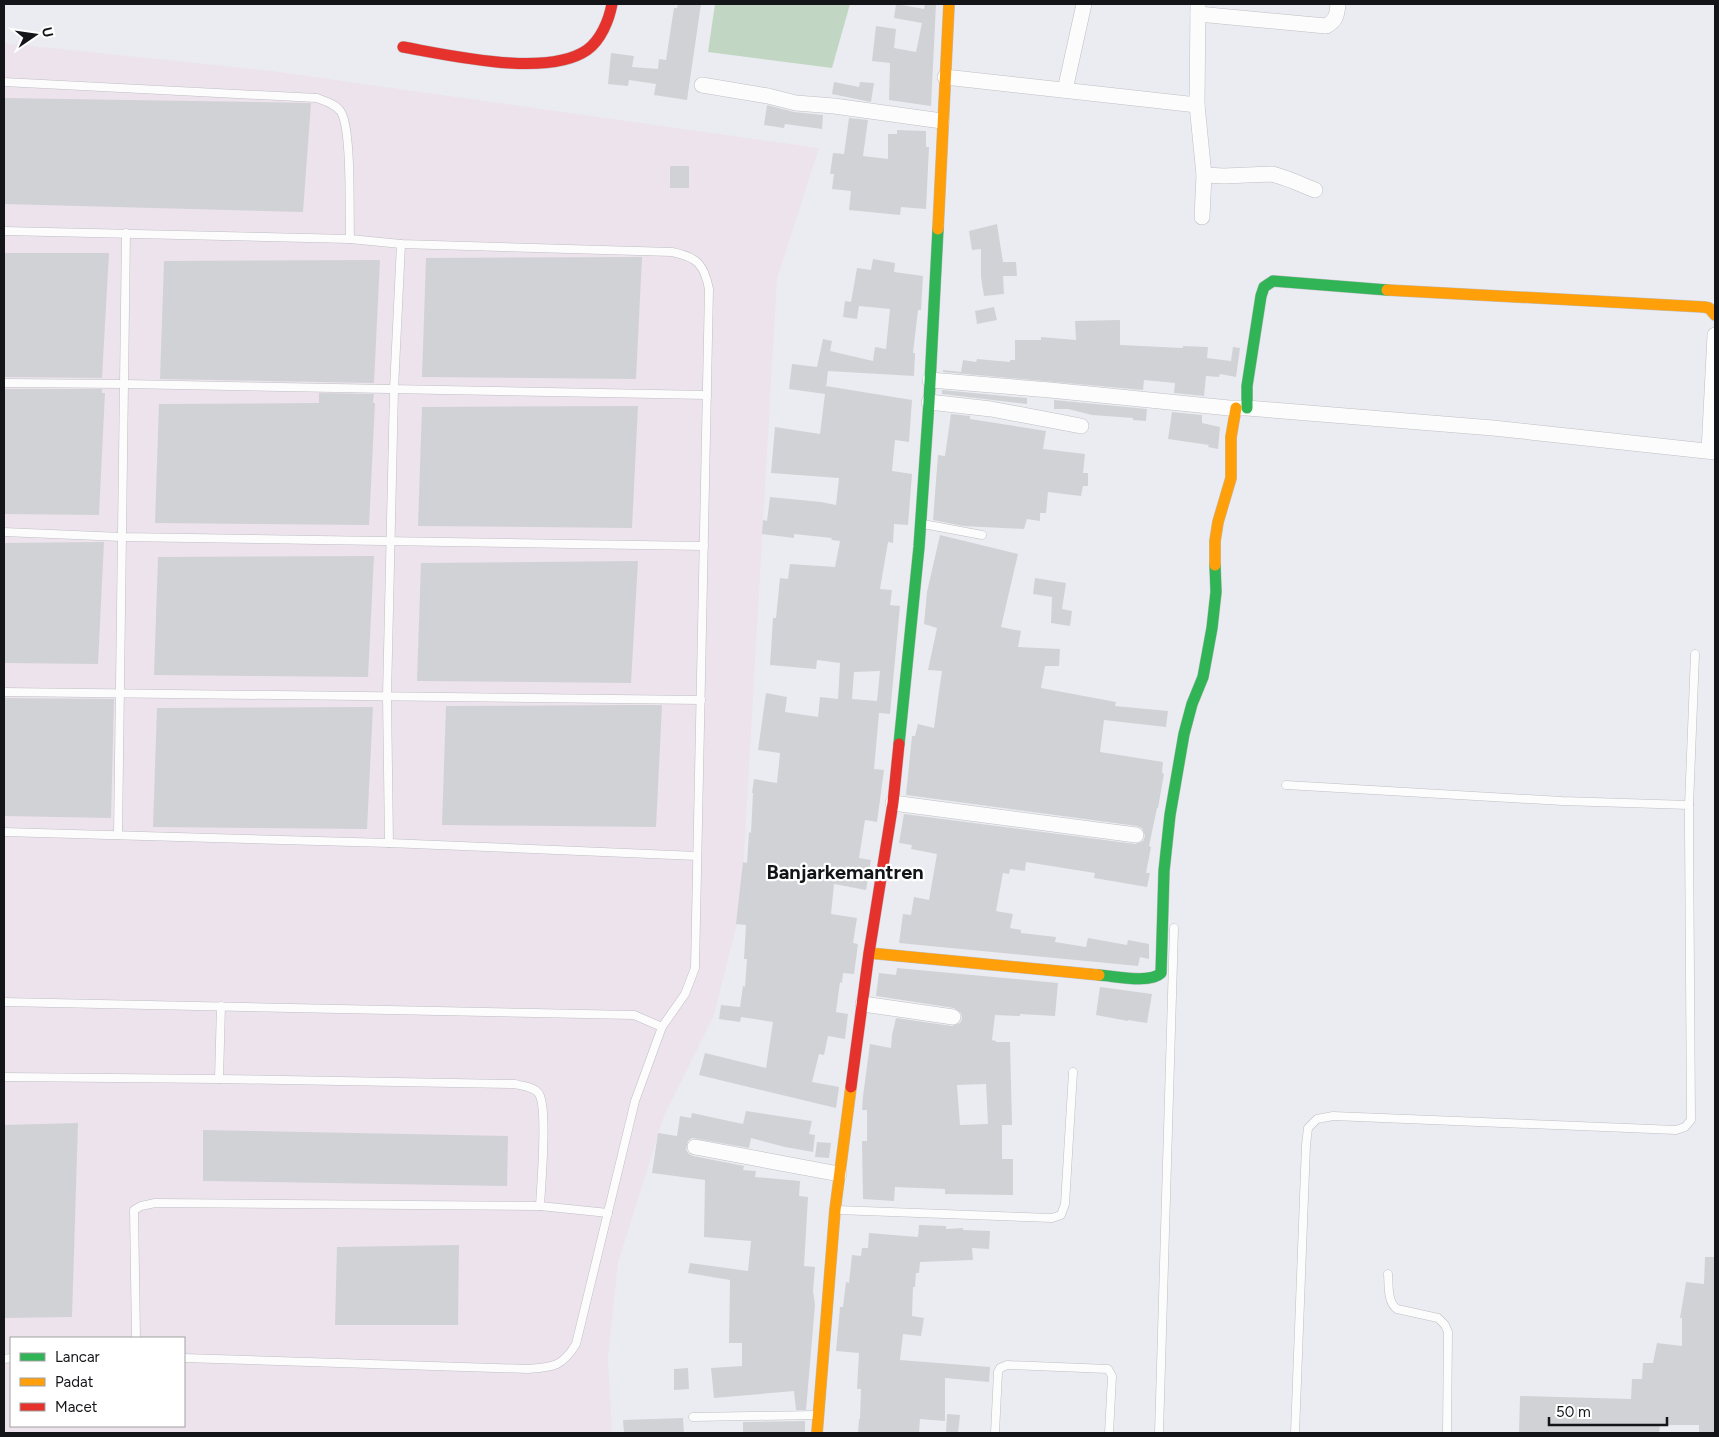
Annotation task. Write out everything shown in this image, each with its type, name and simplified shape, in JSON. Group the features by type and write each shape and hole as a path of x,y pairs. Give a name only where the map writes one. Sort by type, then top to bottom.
{"street":[{"path":"403,47 492,60 540,63 567,59 586,51 599,37 612,4"},
{"path":"817,1433 839,1174 869,953 893,803 920,524 929,402 949,4"},
{"path":"1065,90 1084,4"},
{"path":"1202,218 1204,175 1197,105 1198,9 1326,26 1337,17 1338,4"},
{"path":"945,77 1197,105"},
{"path":"702,85 768,96 796,103 834,106 942,121"},
{"path":"1204,175 1272,174 1315,190"},
{"path":"869,953 1147,979 1157,977 1161,973 1164,872 1170,815 1184,734 1202,677 1212,628 1216,592 1215,541 1218,522 1231,478 1231,437 1247,386 1264,287 1273,281 1456,294 1704,307 1710,308 1715,315"},
{"path":"930,380 1493,428 1712,452 1715,335"},
{"path":"929,402 991,409 1081,426"},
{"path":"893,803 1136,835"},
{"path":"863,1004 953,1017"},
{"path":"695,1147 839,1174"}],"lane":[{"path":"4,82 317,98 330,103 340,111 347,131 350,239"},
{"path":"4,231 350,239 401,244 672,252 689,256 700,265 710,289 695,968 685,994 662,1027 635,1101 576,1344 570,1354 557,1365 528,1370 185,1358"},
{"path":"118,835 126,233"},
{"path":"390,843 387,696 394,389 401,244"},
{"path":"4,383 707,395"},
{"path":"920,524 982,536"},
{"path":"4,532 122,537 704,546"},
{"path":"1295,1433 1306,1145 1308,1128 1317,1119 1333,1116 1676,1130 1686,1126 1691,1120 1688,805 1695,654"},
{"path":"4,692 701,700"},
{"path":"1286,785 1562,801 1688,805"},
{"path":"4,832 390,843 697,856"},
{"path":"1159,1433 1174,928"},
{"path":"4,1002 634,1015 662,1027"},
{"path":"219,1079 221,1006"},
{"path":"835,1210 1052,1218 1061,1215 1064,1204 1072,1072"},
{"path":"4,1077 515,1084 533,1089 539,1093 544,1110 540,1206"},
{"path":"136,1337 134,1210 141,1206 165,1203 540,1206 608,1213"},
{"path":"1388,1274 1393,1306 1397,1309 1438,1318 1445,1325 1448,1332 1447,1433"},
{"path":"995,1433 998,1372 1000,1368 1007,1365 1108,1369 1112,1376 1109,1433"},
{"path":"693,1417 818,1415"}],"shaded area":[{"path":"4,43 272,71 819,148 777,279 741,908 714,1015 664,1116 618,1263 608,1358 612,1433 4,1433"}],"green space":[{"path":"715,4 850,4 832,68 708,52"}],"building":[{"path":"678,4 701,4 687,100 654,95 656,84 629,80 628,86 608,84 611,53 634,56 632,67 658,69 659,59 666,60 674,8 677,8"},
{"path":"896,4 924,9 925,4 936,4 931,106 889,100 890,63 872,61 876,26 896,29 894,48 916,52 922,23 894,18"},
{"path":"834,82 859,87 860,82 874,83 871,102 832,94"},
{"path":"4,98 311,103 303,212 4,204"},
{"path":"767,105 794,112 823,115 822,129 785,124 784,128 764,125"},
{"path":"849,118 868,120 863,156 888,159 888,134 897,134 897,130 926,131 926,147 929,147 926,209 901,207 900,215 849,210 851,191 832,189 834,174 830,174 833,153 844,154"},
{"path":"670,166 689,166 689,188 670,188"},
{"path":"997,224 1003,262 1016,262 1017,276 1003,276 1004,294 984,296 981,277 981,249 972,250 969,231"},
{"path":"4,253 109,253 102,378 4,377"},
{"path":"642,257 636,379 422,377 426,258"},
{"path":"873,259 895,263 894,272 923,276 921,310 918,310 913,353 915,353 914,376 828,371 826,386 912,400 909,442 895,440 892,471 912,474 908,525 894,524 893,543 888,542 880,589 892,590 890,605 900,606 890,714 879,713 874,769 884,770 877,822 865,820 859,858 871,860 866,890 834,884 831,914 857,918 853,943 858,944 854,974 843,973 842,983 840,982 836,1012 848,1014 845,1039 828,1036 824,1055 819,1054 812,1082 839,1087 836,1108 699,1075 705,1053 766,1068 773,1022 741,1017 740,1022 719,1019 721,1005 740,1007 743,986 745,987 747,959 744,959 746,925 736,924 743,862 747,863 749,832 751,833 754,779 777,783 780,753 758,750 766,693 787,697 785,712 818,717 820,697 838,699 840,663 817,660 816,669 770,665 773,618 776,618 780,578 788,579 790,564 835,567 840,541 831,540 832,538 794,534 794,538 762,534 763,520 767,521 770,497 836,505 839,478 771,473 775,427 820,434 825,394 789,389 792,364 817,367 823,339 832,341 830,351 873,361 875,347 886,349 890,309 859,306 857,319 843,317 845,301 851,302 857,268 871,270","holes":["880,671 877,701 852,699 854,672"]},
{"path":"380,260 374,383 160,379 164,261"},
{"path":"994,307 997,320 977,324 975,311"},
{"path":"1120,320 1120,345 1183,348 1183,346 1208,347 1207,358 1231,361 1233,347 1240,348 1236,377 1220,374 1219,377 1206,376 1204,396 1174,393 1175,383 1144,380 1143,390 943,372 943,370 961,372 963,360 976,362 977,359 1010,362 1010,360 1015,360 1015,340 1041,340 1041,337 1076,340 1075,321"},
{"path":"4,389 102,389 102,393 105,393 99,515 4,514"},
{"path":"942,390 1027,398 1027,404 942,394"},
{"path":"319,393 374,394 369,525 155,523 159,404 319,403"},
{"path":"1054,400 1147,409 1146,421 1133,420 1133,418 1092,415 1068,409 1054,409"},
{"path":"638,406 632,528 418,526 422,407"},
{"path":"1172,412 1202,415 1202,423 1220,427 1218,449 1208,447 1209,445 1168,439"},
{"path":"951,414 970,416 970,419 1046,431 1043,449 1085,454 1083,473 1088,473 1088,486 1083,486 1081,496 1048,492 1046,513 1040,513 1040,521 1027,519 1024,529 963,526 933,520 938,455 945,456"},
{"path":"940,535 1018,554 1001,627 1021,631 1018,647 1060,649 1059,666 1045,666 1041,688 1116,702 1115,706 1168,711 1166,727 1104,720 1100,752 1163,762 1162,773 1164,774 1149,846 1151,847 1146,873 1150,873 1147,887 1094,878 1095,873 1026,862 1025,871 1010,869 1009,874 1003,873 996,911 1013,914 1010,928 1021,930 1021,933 1056,937 1055,942 1086,947 1088,938 1127,945 1128,940 1149,944 1149,959 1140,957 1138,966 899,943 903,914 911,915 914,897 929,900 937,854 911,849 912,845 899,843 904,814 1135,844 1143,841 1145,836 1142,828 1137,826 906,795 912,736 915,736 918,724 934,728 942,671 928,670 937,628 924,624 927,592"},
{"path":"104,542 98,664 4,663 4,543"},
{"path":"374,556 368,677 154,675 158,557"},
{"path":"638,561 631,683 417,681 421,563"},
{"path":"1035,578 1066,583 1062,609 1072,611 1070,626 1051,623 1052,597 1033,594"},
{"path":"4,698 114,699 111,818 4,816"},
{"path":"662,705 656,827 442,825 446,706"},
{"path":"373,707 367,829 153,827 157,708"},
{"path":"897,968 1058,983 1055,1016 995,1015 992,1040 996,1042 1010,1042 1012,1125 1002,1125 1002,1159 1013,1159 1013,1195 945,1194 945,1189 895,1187 894,1201 863,1199 862,1141 867,1141 867,1110 862,1110 870,1044 891,1048 896,1018 952,1026 960,1023 962,1019 961,1013 954,1008 876,996 879,973 896,975","holes":["986,1084 988,1124 960,1125 957,1085"]},
{"path":"1100,987 1152,994 1147,1023 1096,1015"},
{"path":"746,1111 812,1121 809,1134 815,1135 813,1152 751,1138 749,1148 692,1138 688,1141 686,1150 693,1156 744,1166 743,1170 756,1171 755,1177 800,1181 799,1196 808,1197 804,1266 815,1267 813,1291 815,1305 806,1410 796,1410 794,1391 714,1398 711,1368 742,1366 742,1343 729,1343 730,1280 688,1273 690,1263 748,1271 751,1241 704,1237 705,1180 652,1173 658,1133 677,1136 680,1116 691,1118 692,1113 743,1124"},
{"path":"78,1123 72,1317 4,1318 4,1125"},
{"path":"203,1130 508,1136 507,1186 203,1181"},
{"path":"817,1142 831,1143 829,1158 815,1157"},
{"path":"919,1225 946,1226 946,1229 963,1228 963,1230 990,1231 989,1249 972,1248 973,1260 920,1262 919,1273 916,1273 915,1287 913,1287 912,1316 924,1318 921,1336 903,1334 900,1360 990,1367 989,1382 945,1378 945,1421 920,1419 919,1433 858,1433 861,1389 857,1389 859,1353 836,1351 840,1307 843,1307 846,1282 849,1283 852,1255 861,1256 862,1248 868,1248 869,1233 918,1237"},
{"path":"459,1245 458,1325 335,1325 337,1247"},
{"path":"1705,1257 1715,1257 1715,1433 1699,1433 1699,1425 1660,1425 1659,1433 1519,1433 1520,1396 1631,1399 1632,1379 1642,1379 1643,1363 1653,1363 1657,1343 1682,1346 1682,1318 1680,1318 1686,1282 1704,1284"},
{"path":"688,1368 689,1389 674,1390 674,1369"},
{"path":"947,1414 960,1415 958,1433 946,1433"},
{"path":"683,1418 684,1433 624,1433 623,1420"},
{"path":"805,1421 805,1433 743,1433 743,1422"}],"traffic: fast":[{"path":"899,744 919,547 938,229"},
{"path":"1247,408 1247,386 1264,287 1273,281 1387,290"},
{"path":"1099,975 1141,979 1161,973 1164,871 1170,815 1184,734 1192,704 1203,677 1212,628 1216,592 1215,565"}],"traffic: slow":[{"path":"938,229 949,4"},
{"path":"1387,290 1704,307 1709,308 1715,315"},
{"path":"1215,565 1215,541 1218,522 1231,478 1231,437 1236,408"},
{"path":"869,953 1099,975"},
{"path":"817,1433 835,1210 851,1087"}],"traffic: jam":[{"path":"403,47 497,62 548,62 569,58 587,50 596,41 609,17 612,4"},
{"path":"851,1087 869,953 893,803 899,744"}],"district":[{"name":"Banjarkemantren","path":"845,872"}]}
